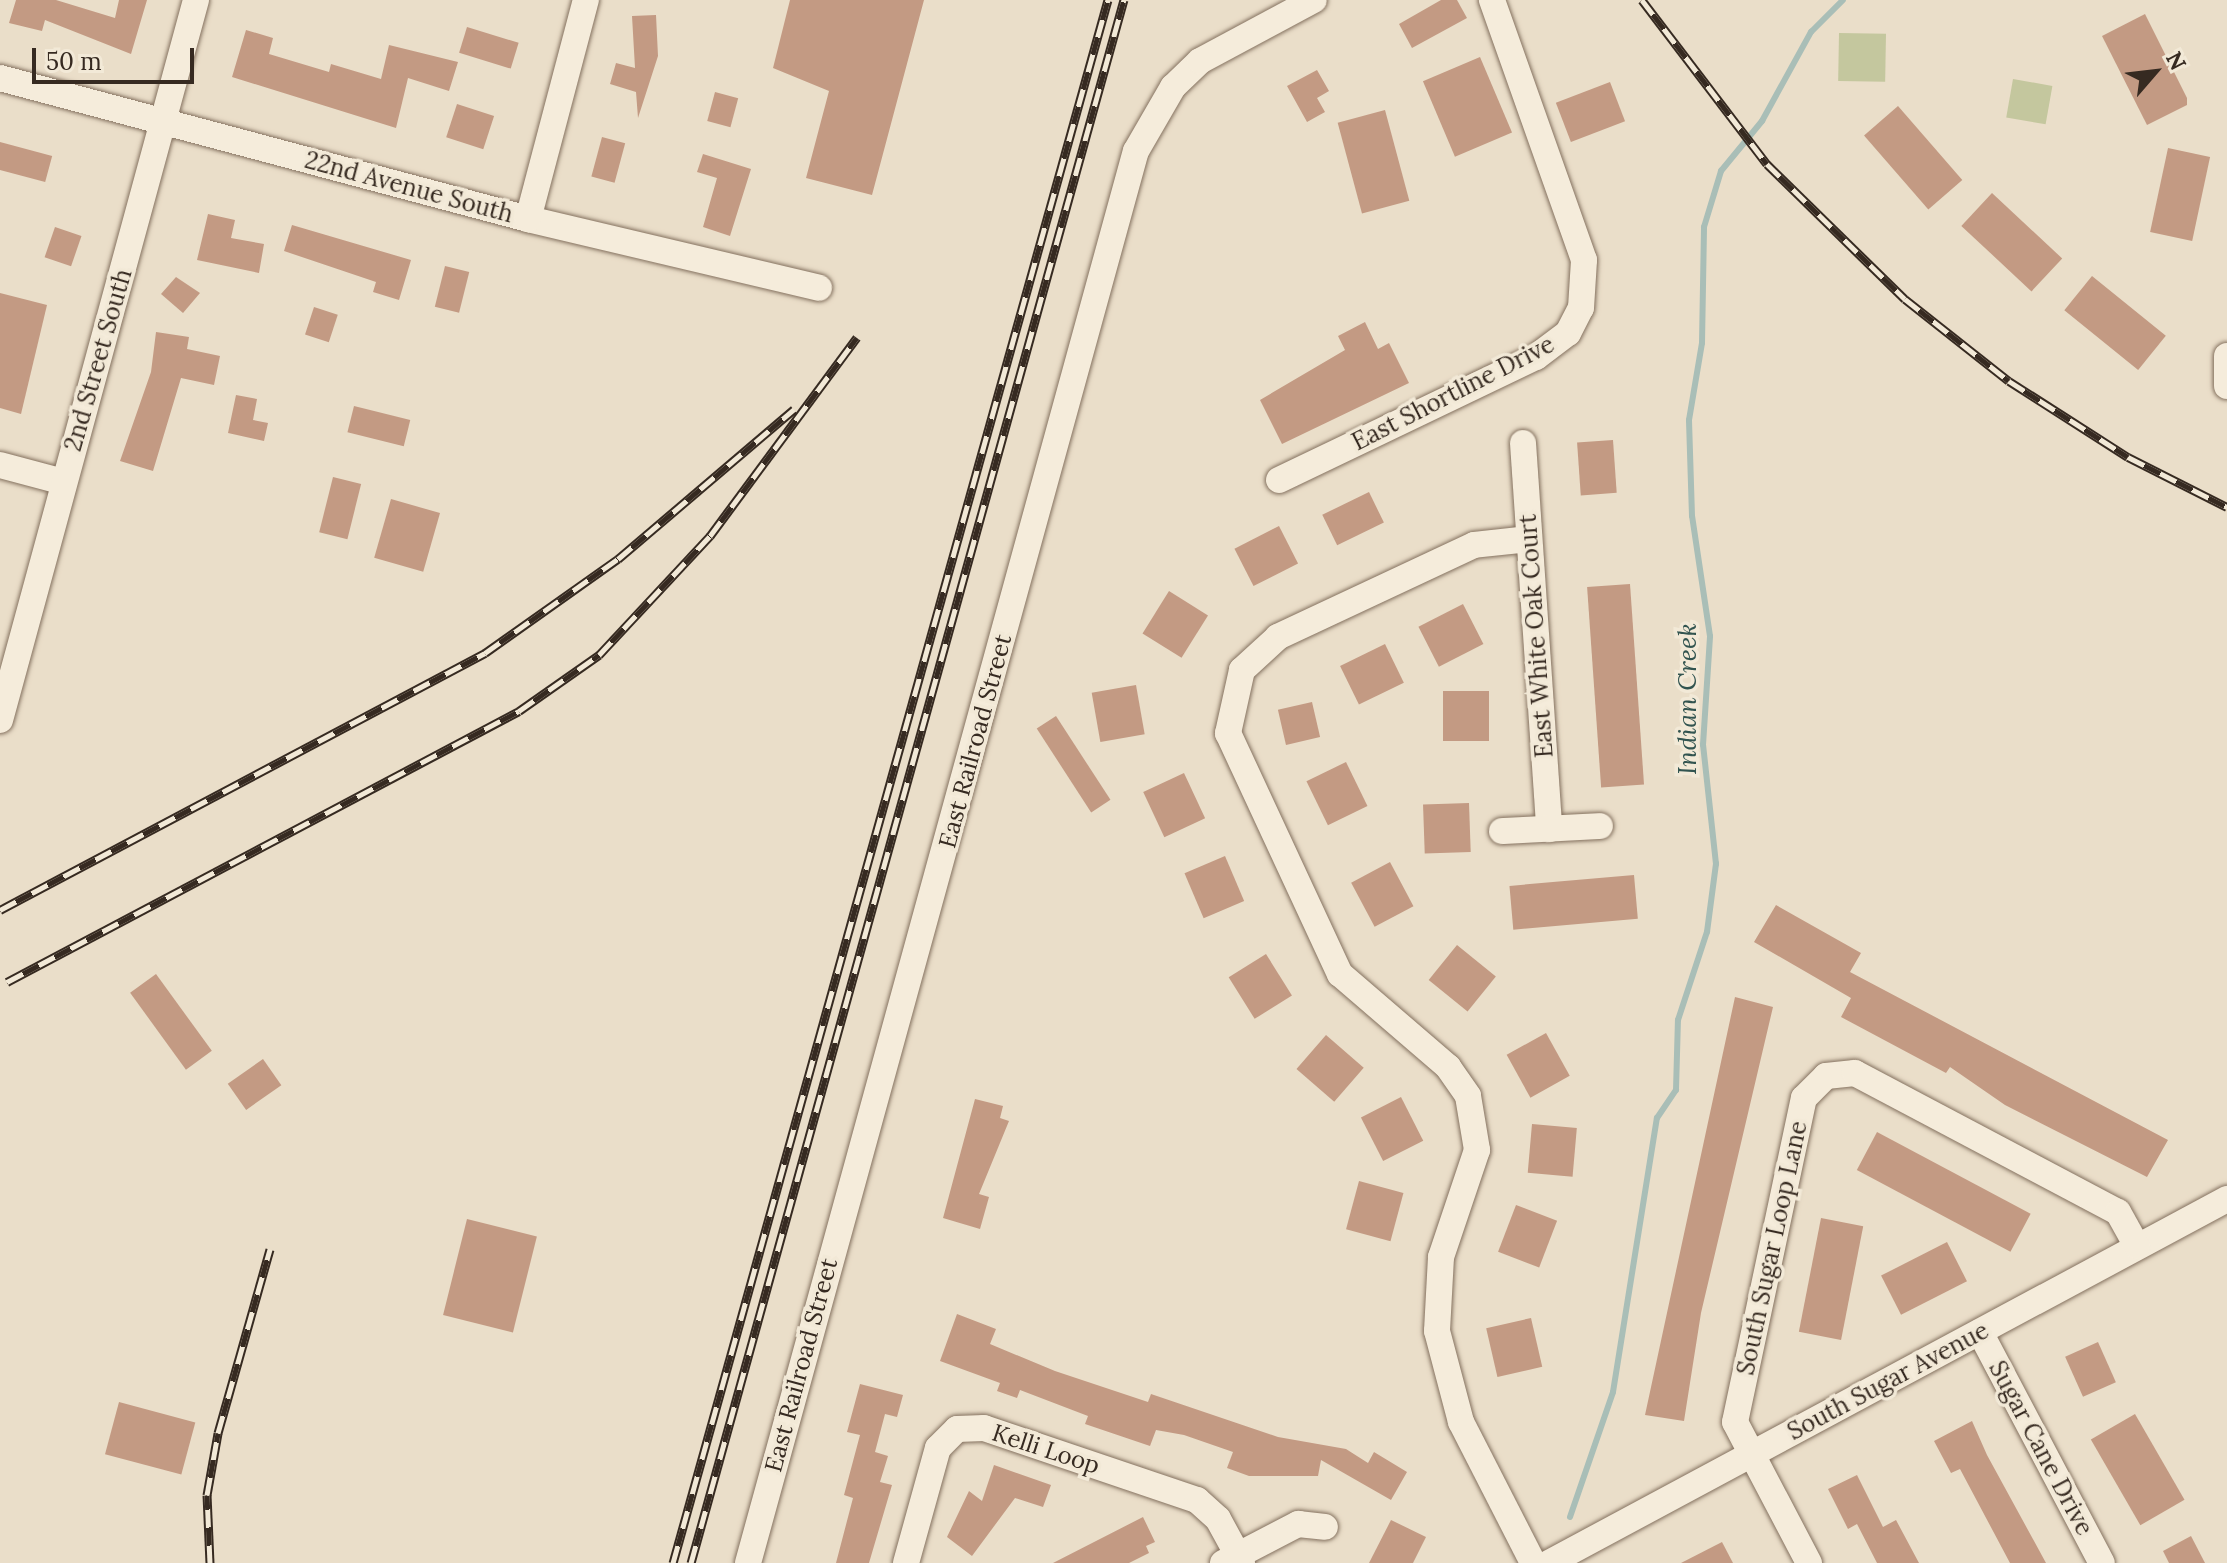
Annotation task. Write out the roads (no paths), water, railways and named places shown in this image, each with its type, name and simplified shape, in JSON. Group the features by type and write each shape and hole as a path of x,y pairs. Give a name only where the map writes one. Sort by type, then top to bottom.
{"street":[{"name":"2nd Street South","path":"0,720 196,0"},
{"path":"528,219 586,0"},
{"name":"East Railroad Street","path":"748,1563 1136,151 1173,87 1200,61 1314,0"},
{"name":"East Shortline Drive","path":"1279,480 1536,357 1568,333 1581,308 1584,260 1492,0"},
{"name":"22nd Avenue South","path":"0,78 528,219 819,288"},
{"path":"2227,356 2227,386"},
{"name":"East White Oak Court","path":"1523,443 1549,829"},
{"path":"0,465 64,482"},
{"path":"1529,539 1474,545 1278,637 1242,670 1233,690 1234,753 1325,951 1361,996 1448,1067 1468,1096 1477,1150 1441,1257 1437,1331 1461,1422 1533,1563"},
{"path":"1502,831 1600,826"},
{"name":"South Sugar Loop Lane","path":"1809,1563 1735,1422 1804,1098 1826,1076 1855,1073 2118,1212 2137,1246"},
{"name":"South Sugar Avenue","path":"1549,1563 2227,1199"},
{"name":"Sugar Cane Drive","path":"1980,1332 2102,1563"},
{"name":"Kelli Loop","path":"906,1563 938,1448 957,1429 984,1428 1197,1500 1234,1560"},
{"path":"1234,1560 1298,1524 1325,1527"}],"waterway":[{"name":"Indian Creek","path":"1570,1517 1613,1392 1657,1118 1676,1090 1678,1020 1707,932 1716,864 1703,745 1710,636 1692,516 1689,420 1702,343 1704,227 1721,171 1762,121 1811,32 1843,0"}],"railway":[{"path":"673,1563 1108,0"},
{"path":"691,1563 1124,0"},
{"path":"1642,0 1767,164 1905,299 2009,381 2128,457 2227,507"},
{"path":"7,982 519,711 599,655 710,536 857,337"},
{"path":"0,910 485,653 618,559 794,409"},
{"path":"210,1563 207,1495 218,1433 270,1249"}]}
